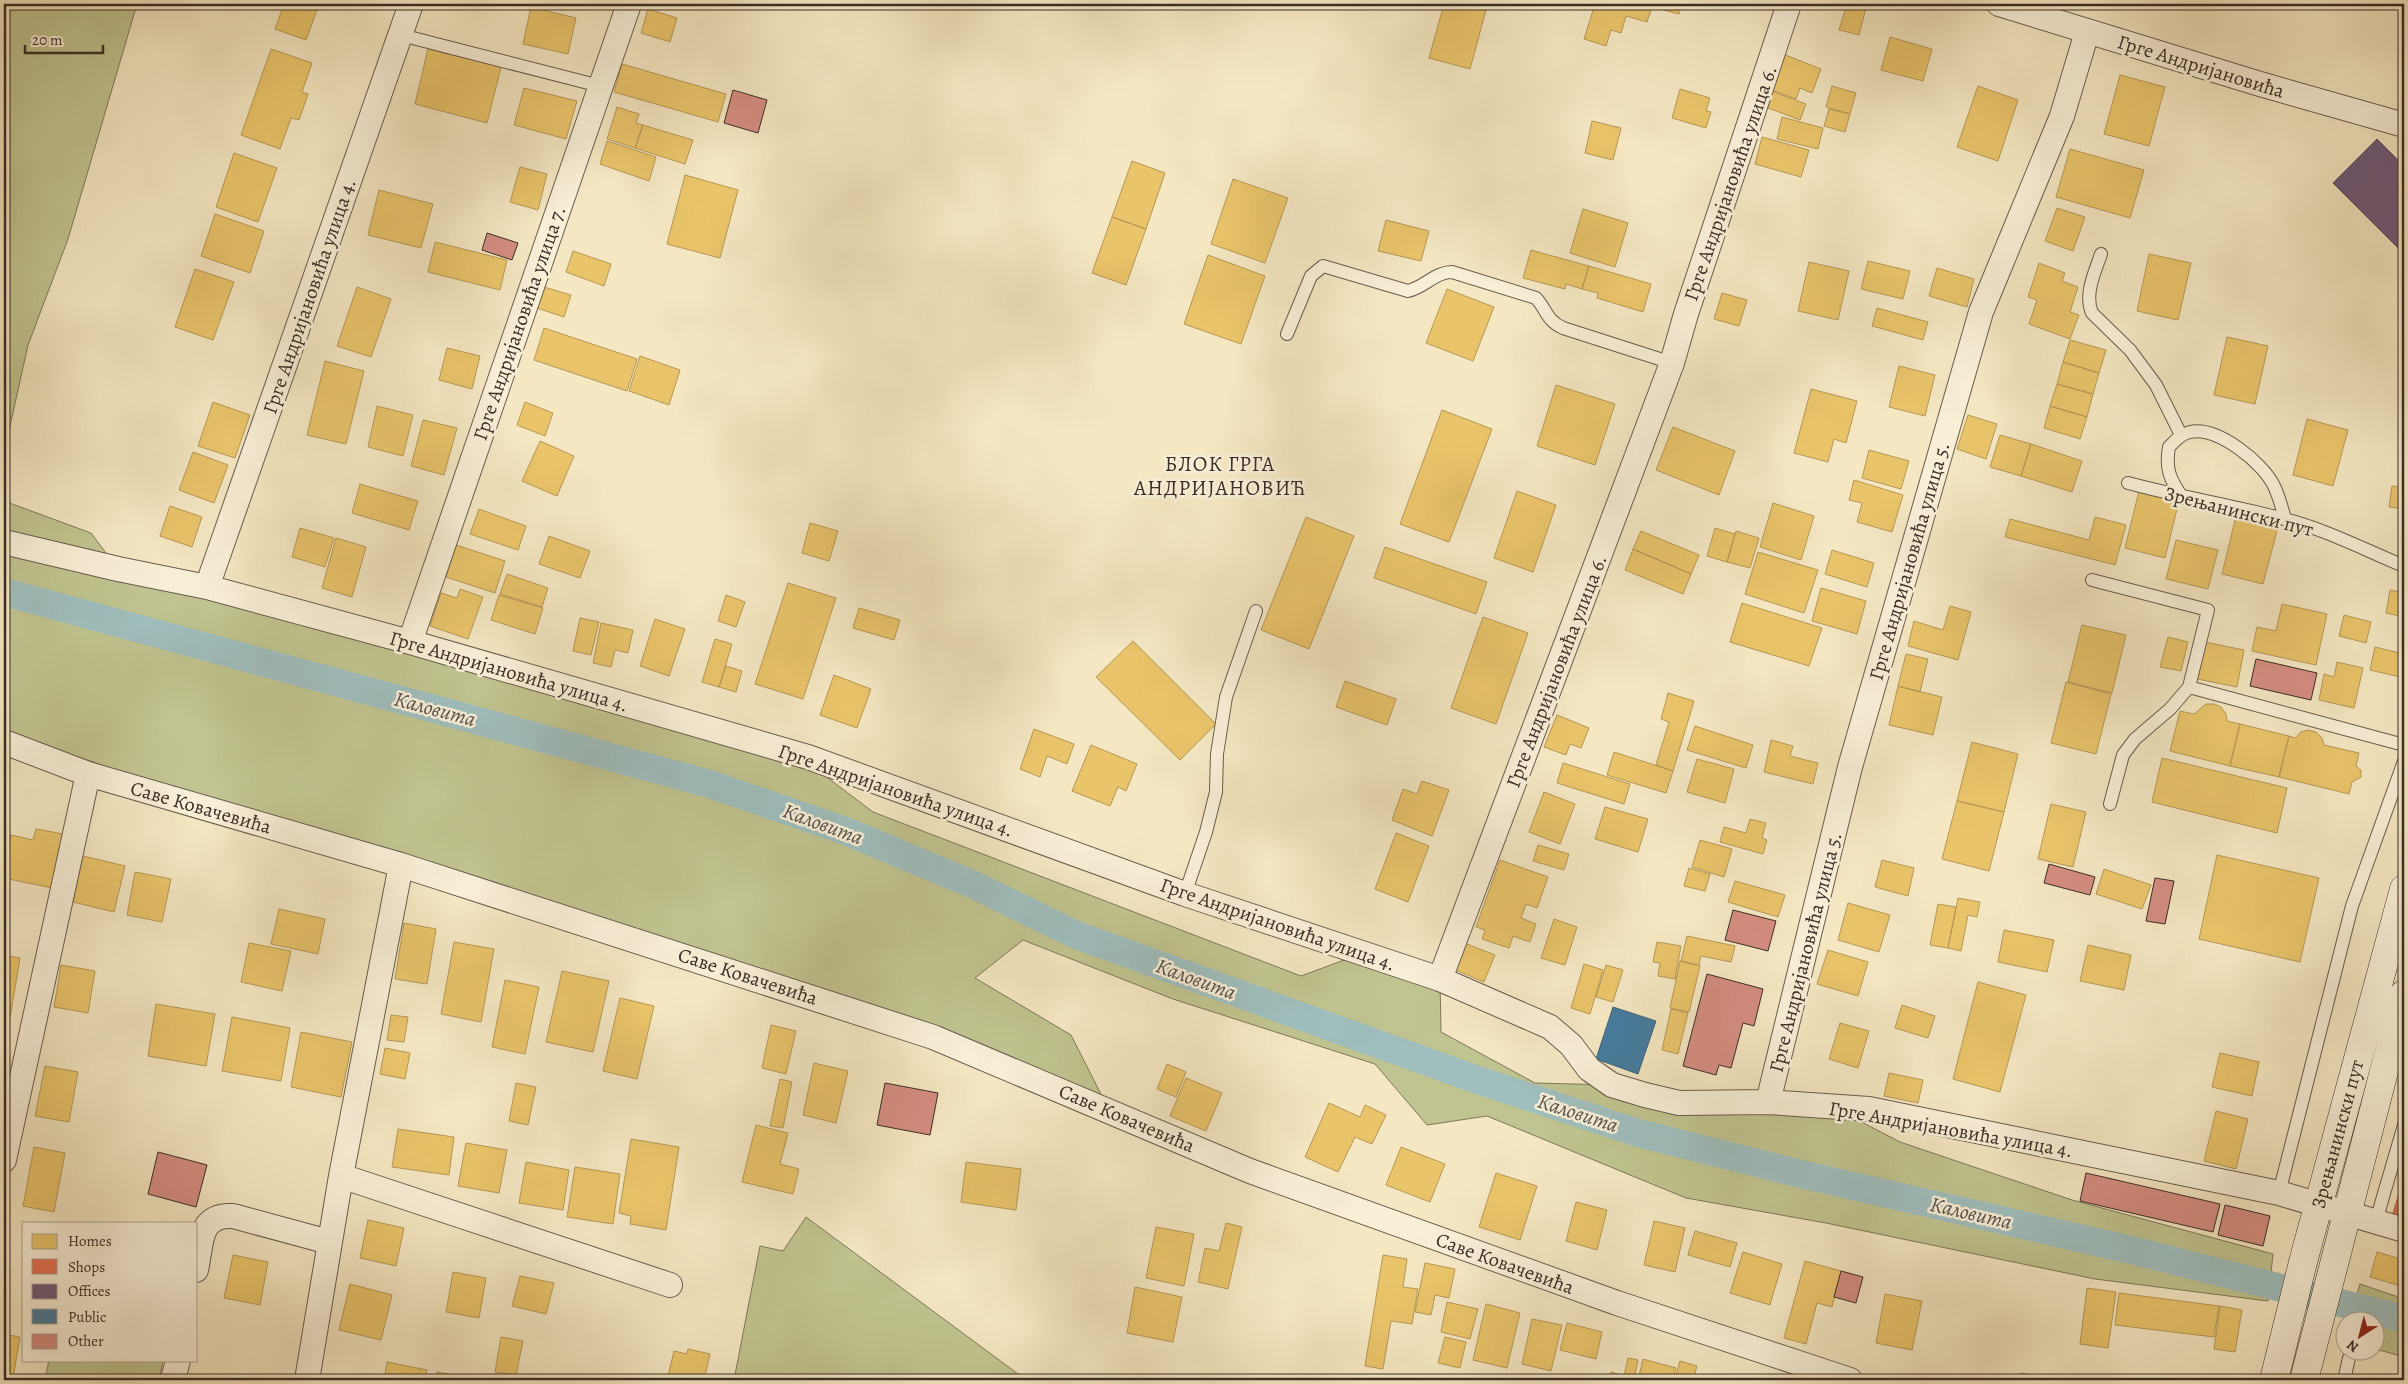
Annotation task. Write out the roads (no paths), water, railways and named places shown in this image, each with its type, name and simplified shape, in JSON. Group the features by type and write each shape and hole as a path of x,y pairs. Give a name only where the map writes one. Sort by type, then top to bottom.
{"main road":[{"name":"Зрењанински пут","path":"2274,1380 2302,1262 2404,888"},
{"name":"Зрењанински пут","path":"2304,1380 2404,994"}],"street":[{"name":"Грге Андријановића улица 4.","path":"206,588 412,4"},
{"name":"Грге Андријановића улица 7.","path":"410,642 629,4"},
{"name":"Грге Андријановића улица 6.","path":"1440,979 1672,363 1686,314 1789,4"},
{"name":"Грге Андријановића","path":"1999,4 2087,32 2404,125"},
{"name":"Грге Андријановића улица 5.","path":"1768,1102 1850,767 1981,312 2062,116 2087,32"},
{"name":"Грге Андријановића улица 4.","path":"4,542 118,570 206,588 410,642 808,757 1185,894 1440,979 1550,1027 1571,1045 1589,1069 1612,1085 1645,1095 1679,1103 1768,1102 1869,1109 2279,1193 2376,1220 2404,1230"},
{"name":"Саве Ковачевића","path":"4,742 88,774 401,865 933,1037 1250,1171 1626,1306 1850,1380"},
{"path":"4,1160 88,774"},
{"path":"306,1380 341,1176 401,865"},
{"path":"341,1176 670,1285"},
{"path":"198,1261 205,1229 213,1218 220,1216 233,1216 329,1242"},
{"path":"174,1380 178,1362"}],"lane":[{"path":"401,35 600,86"},
{"path":"2101,254 2089,293 2089,305 2092,313 2130,350 2156,385 2181,435"},
{"path":"1287,334 1311,276 1323,266 1330,266 1408,291 1416,289 1438,274 1452,272 1536,298 1554,324 1563,328 1672,363"},
{"path":"2183,498 2171,480 2166,460 2169,447 2181,435 2193,431 2208,433 2230,443 2250,456 2263,469 2274,486 2285,519"},
{"name":"Зрењанински пут","path":"2128,482 2183,498 2285,519 2326,533 2404,566"},
{"path":"2092,580 2208,610 2189,687 2170,709 2135,740 2123,755 2110,804"},
{"path":"1185,894 1206,832 1216,792 1217,754 1226,697 1256,611"},
{"path":"2189,687 2404,745"},
{"path":"2279,1193 2352,906 2404,761"},
{"path":"2376,1220 2404,1125"},
{"path":"2344,1380 2348,1362"}],"waterway":[{"name":"Каловита","path":"4,592 710,784 848,832 974,885 1076,935 1475,1079 1638,1133 1805,1175 2127,1249 2404,1319"}],"district":[{"name":"БЛОК ГРГА АНДРИЈАНОВИЋ","path":"1220,476"}]}
